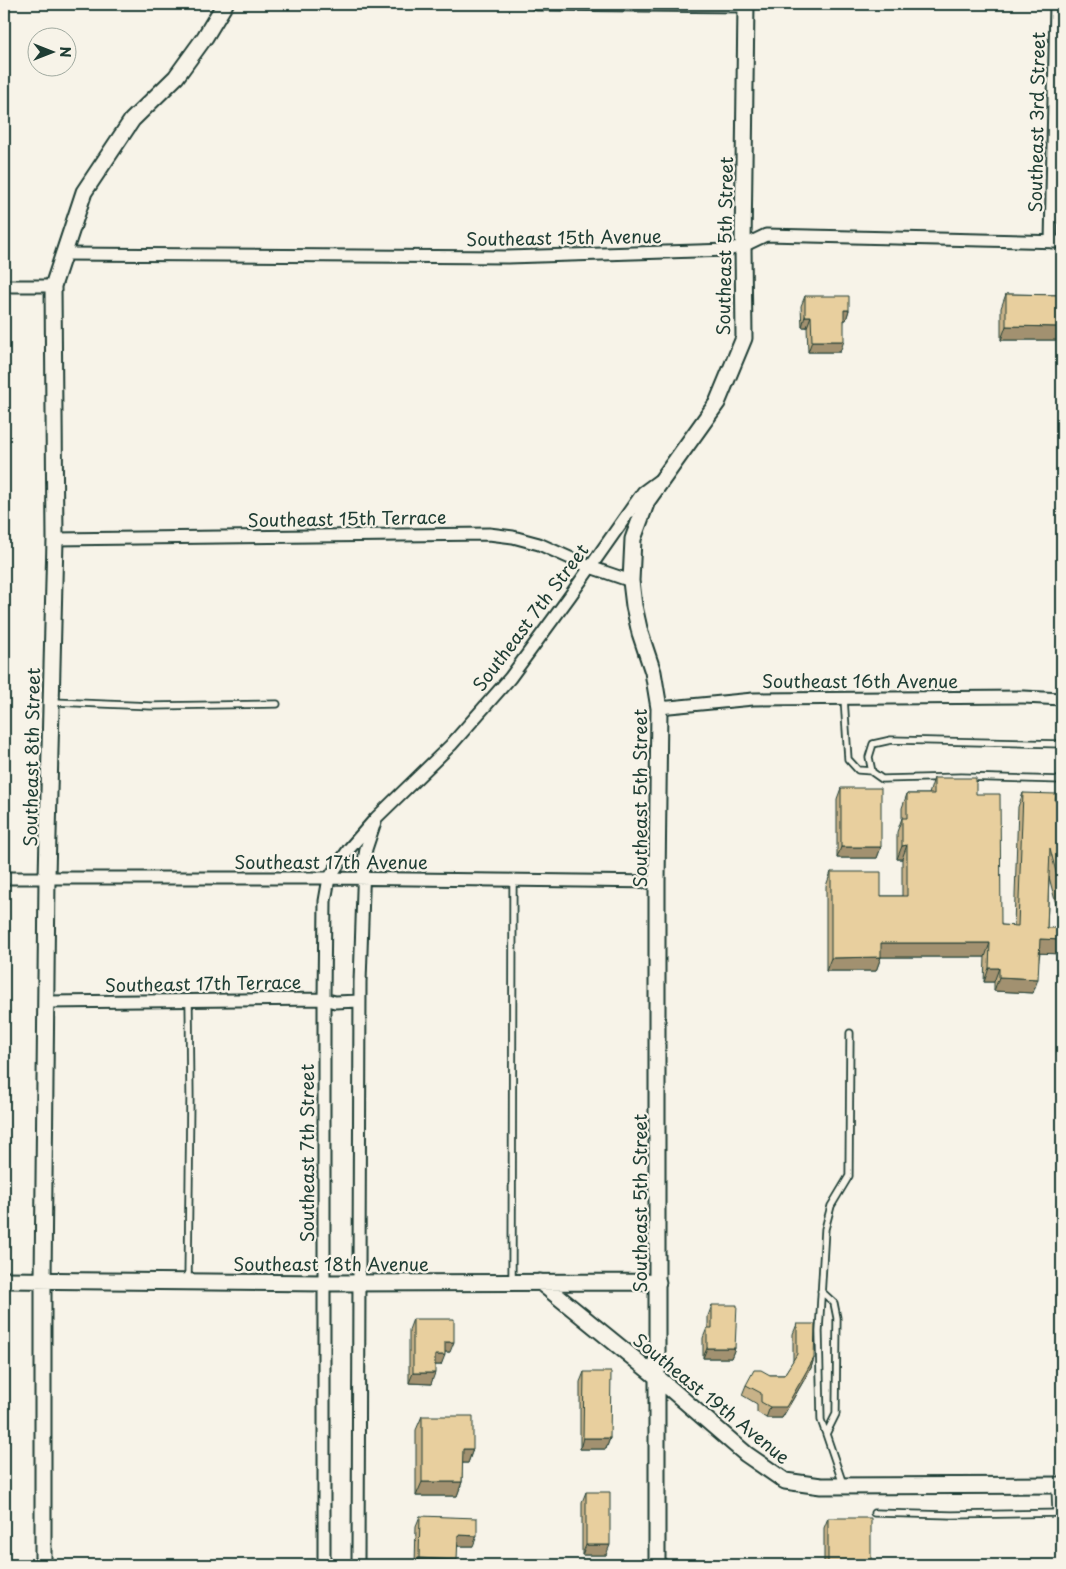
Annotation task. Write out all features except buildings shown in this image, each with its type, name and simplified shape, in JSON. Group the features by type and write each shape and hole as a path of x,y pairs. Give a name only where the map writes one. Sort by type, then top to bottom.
{"street":[{"name":"Southeast 8th Street","path":"43,1565 46,877 55,538 53,286 84,192 132,120 176,77 205,38 225,4"},
{"path":"537,4 746,5"},
{"name":"Southeast 5th Street","path":"657,1565 657,882 659,708 652,672 640,634 634,606 631,581 633,539 647,501 716,403 744,338 743,246 746,5"},
{"name":"Southeast 3rd Street","path":"1057,242 1058,10"},
{"name":"Southeast 15th Avenue","path":"62,254 508,257 678,253 728,250 743,246 766,234 1057,242"},
{"path":"4,286 53,286"},
{"name":"Southeast 7th Street","path":"324,1565 324,999 325,901 329,878 349,849 376,818 451,746 510,678 643,492 664,477"},
{"name":"Southeast 15th Terrace","path":"55,538 490,534 513,537 539,544 590,567 631,581"},
{"name":"Southeast 16th Avenue","path":"659,708 753,698 1024,697 1062,699"},
{"name":"Southeast 7th Street","path":"358,1565 361,1170 360,1001 363,879 366,849 376,818"},
{"name":"Southeast 17th Avenue","path":"4,878 329,878 657,882"},
{"name":"Southeast 17th Terrace","path":"46,1002 324,999 335,1002 360,1001"},
{"name":"Southeast 18th Avenue","path":"4,1280 324,1283 658,1282"},
{"name":"Southeast 19th Avenue","path":"540,1282 658,1378 746,1454 785,1481 821,1486 1059,1485"}],"lane":[{"path":"844,698 848,759 858,770 872,771 882,779 961,776 1062,780"},
{"path":"51,702 152,706 276,704"},
{"path":"872,771 869,757 873,744 890,740 1062,744"},
{"path":"512,1282 513,880"},
{"path":"188,1001 190,1096 188,1281"},
{"path":"843,1485 821,1420 819,1332 825,1229 832,1206 849,1176 850,1033"},
{"path":"821,1291 834,1303 838,1318 836,1414 826,1434"},
{"path":"874,1513 952,1515 1059,1513 1059,1485"}]}
